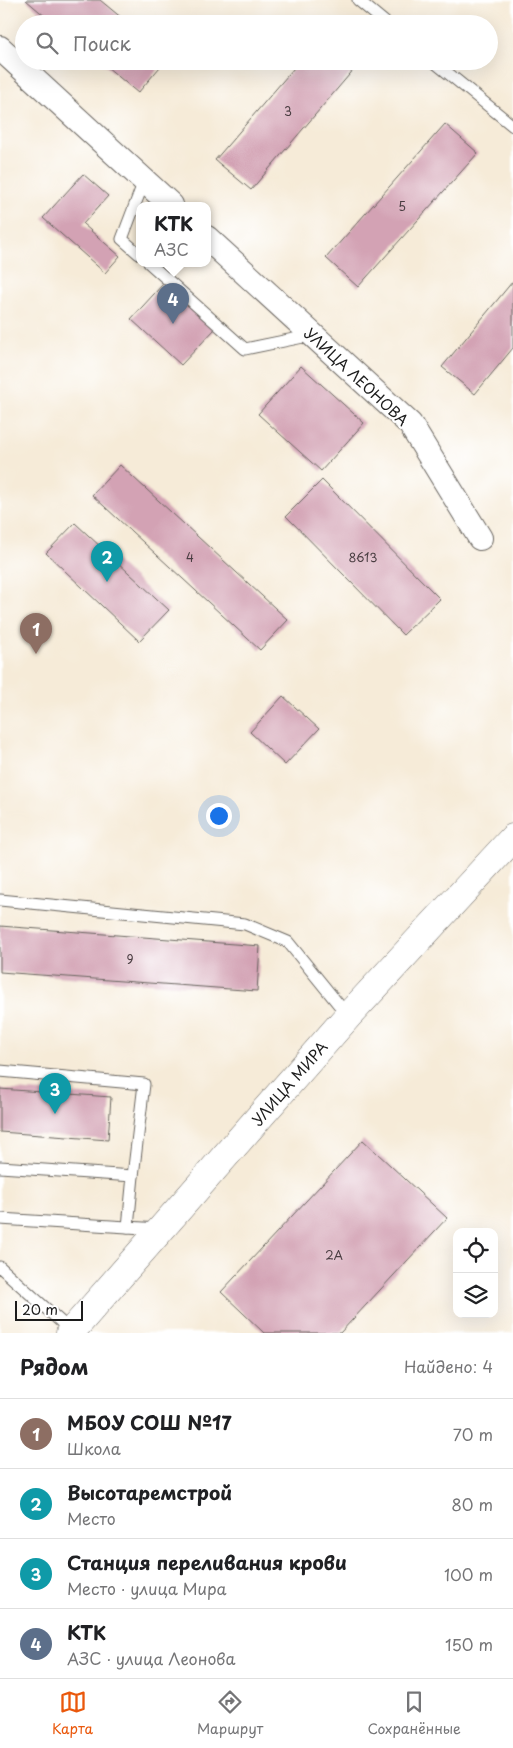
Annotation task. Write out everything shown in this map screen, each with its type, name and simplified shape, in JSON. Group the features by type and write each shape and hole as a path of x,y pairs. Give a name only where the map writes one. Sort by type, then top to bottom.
{"street":[{"path":"0,48 15,62"},
{"path":"24,70 168,202"},
{"name":"УЛИЦА ЛЕОНОВА","path":"211,242 410,424 480,538"},
{"name":"УЛИЦА МИРА","path":"71,1332 348,1016 513,838"}],"lane":[{"path":"358,0 376,15"},
{"path":"444,70 513,126"},
{"path":"136,202 144,181"},
{"path":"136,202 122,239 136,251"},
{"path":"154,267 246,349 313,335"},
{"path":"0,900 246,924 288,942 348,1016"},
{"path":"0,1071 144,1084 128,1227"},
{"path":"0,1167 133,1176"},
{"path":"0,1219 161,1229"},
{"path":"2,1274 71,1332"}],"building":[{"path":"26,0 100,0 118,15 44,15"},
{"path":"111,70 157,70 138,93"},
{"path":"292,70 353,70 251,190 215,160"},
{"path":"445,124 478,153 358,287 326,258"},
{"path":"83,174 108,196 83,224 120,256 105,273 43,218"},
{"path":"513,281 513,348 475,394 442,367"},
{"path":"165,282 215,329 181,365 131,319"},
{"path":"301,366 364,423 321,471 258,414"},
{"path":"120,465 288,620 260,650 92,495"},
{"path":"322,480 440,599 403,635 286,516"},
{"path":"75,523 169,610 139,641 46,553"},
{"path":"283,696 319,729 285,765 250,732"},
{"path":"0,926 260,946 257,991 0,972"},
{"path":"0,1089 111,1097 108,1140 0,1132"},
{"path":"363,1140 447,1218 340,1333 264,1333 221,1292"}],"place":[{"name":"КТК","path":"173,324"},
{"name":"Высотаремстрой","path":"107,582"},
{"name":"МБОУ СОШ №17","path":"36,654"},
{"name":"Станция переливания крови","path":"55,1114"}]}
